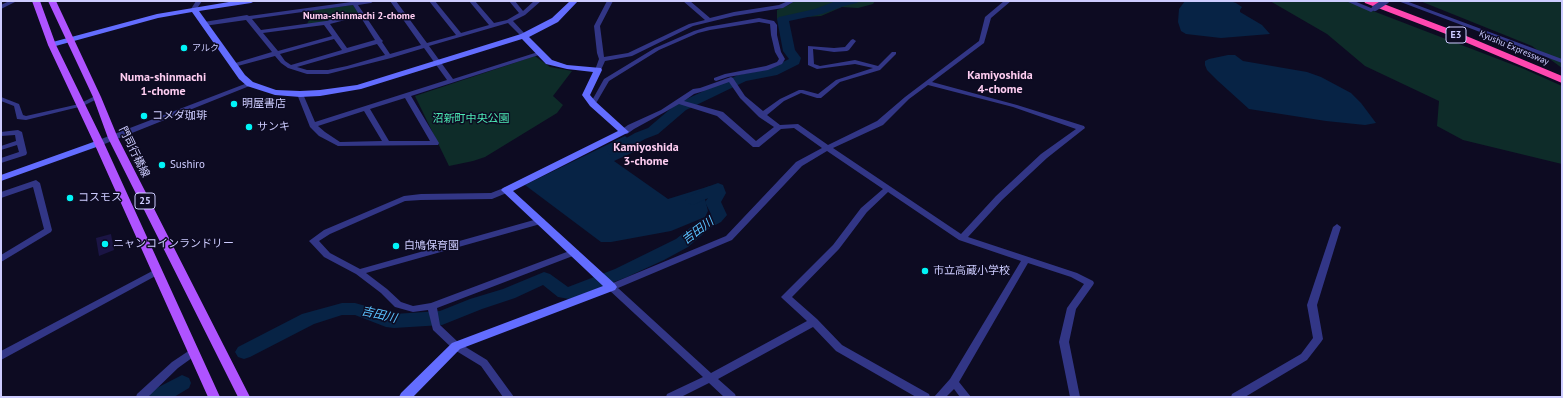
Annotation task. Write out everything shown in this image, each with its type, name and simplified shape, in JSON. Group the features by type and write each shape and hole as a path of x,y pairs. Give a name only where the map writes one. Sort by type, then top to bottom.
{"highway":[{"name":"Kyushu Expressway","path":"1374,3 1546,70 1562,74"},
{"name":"Kyushu Expressway","path":"1546,70 1562,80"}],"main road":[{"name":"25","path":"36,1 52,45 158,271 214,397"},
{"name":"門司行橋線","path":"52,1 97,97 113,138 244,397"}],"street":[{"path":"1,7 14,1"},
{"path":"194,9 199,1"},
{"path":"52,45 157,16 251,1"},
{"path":"204,24 354,2 371,1"},
{"path":"393,1 451,81"},
{"path":"432,1 460,36"},
{"path":"472,1 493,26"},
{"path":"512,1 523,14"},
{"path":"247,17 283,62 290,67 307,72 328,72 348,68 509,21 523,14 538,1"},
{"path":"194,9 242,77 250,84 275,92 300,94 320,93 358,87 524,36 555,20 574,1"},
{"path":"610,1 597,26 602,59 586,95 592,104 624,132"},
{"path":"686,1 709,20"},
{"path":"602,59 630,55 682,28 734,14 782,7 792,1"},
{"path":"406,397 456,346 611,287 730,238 799,164 827,148 880,123 907,98 982,42 988,16 1008,1"},
{"path":"1349,1 1371,10 1374,3 1386,1"},
{"path":"1401,1 1562,61"},
{"path":"354,2 389,56"},
{"path":"259,32 326,23 362,14"},
{"path":"575,252 432,306 413,309 398,305 384,291 358,272 327,254 313,240 326,232 404,200 421,197 492,196 624,132 663,111 711,81 727,75 768,68 780,63 782,59 778,52 774,35 774,25 772,22 759,20 709,28 657,49 606,80 592,104"},
{"path":"509,21 549,62 598,70"},
{"path":"326,23 346,51"},
{"path":"234,65 336,37"},
{"path":"290,67 380,41"},
{"path":"853,41 847,49 834,50 810,47 811,65 819,68 855,62 879,68"},
{"path":"762,115 782,100 801,91 819,97 838,81 879,68 894,53"},
{"path":"313,125 540,54"},
{"path":"692,92 731,80 742,98 772,124 779,127 795,126 813,136 827,148 962,238 1074,275 1090,283 1072,308 1064,342 1075,397"},
{"path":"927,83 1015,106 1081,128 1044,156 999,198 962,238"},
{"path":"1,178 113,138 250,84"},
{"path":"300,94 313,125 322,134 338,144 435,143 407,96"},
{"path":"1,99 17,105 20,117 26,118 50,114 81,105 97,97"},
{"path":"678,101 720,114 756,145 779,127"},
{"path":"366,109 387,144"},
{"path":"1,134 18,132 23,153 1,161"},
{"path":"1,148 20,142"},
{"path":"1,195 36,183 48,230 1,258"},
{"path":"887,189 864,210 836,247 786,296 839,348 926,397"},
{"path":"506,190 731,397"},
{"path":"358,272 541,221"},
{"path":"1236,397 1304,357 1318,339 1312,305 1337,227"},
{"path":"939,397 954,382 1026,260"},
{"path":"1,356 158,271"},
{"path":"432,306 436,327 456,346 484,363 509,397"},
{"path":"671,397 710,378 814,322"},
{"path":"141,397 175,365 194,352"},
{"path":"954,382 966,397"}],"green space":[{"path":"794,1 875,1 873,4 858,8 842,7 821,16 777,19 777,10"},
{"path":"1270,1 1347,1 1524,69 1562,86 1562,164 1463,140 1437,126 1439,101 1365,66 1327,34"},
{"path":"1420,1 1562,1 1562,68 1532,46"},
{"path":"353,5 358,13 328,22 307,24 314,10"},
{"name":"沼新町中央公園","path":"535,56 550,67 572,71 553,96 563,105 557,113 485,157 449,166 415,96"}],"water":[{"path":"1185,1 1230,1 1236,3 1242,7 1240,12 1262,25 1270,34 1221,38 1186,34 1181,31 1178,22 1179,9"},
{"path":"1235,55 1243,61 1307,72 1321,77 1351,93 1361,103 1376,123 1365,125 1326,121 1249,109 1207,70 1205,65 1205,61 1209,59"},
{"path":"625,136 640,149 614,161 668,199 710,186 713,197 705,199 708,211 705,217 671,231 611,242 601,242 525,185"}],"building":[{"name":"ニャンコインランドリー","path":"111,234 114,250 99,256 96,238"}],"waterway":[{"name":"吉田川","path":"614,151 640,136 653,131 681,107 742,78 773,72 795,61 795,58 789,51 783,19 818,12 841,3 853,1"},
{"name":"吉田川","path":"244,352 308,319 342,309 355,309 386,320 394,321 442,318 476,304 509,294 544,278 564,293 569,293 621,273 658,256 682,243 705,224 719,215 713,202 719,193 718,188 693,200"},
{"name":"吉田川","path":"158,397 182,383"}],"place":[{"name":"アルク","path":"184,48"},
{"name":"明屋書店","path":"234,104"},
{"name":"コメダ珈琲","path":"144,116"},
{"name":"サンキ","path":"249,127"},
{"name":"Sushiro","path":"162,165"},
{"name":"コスモス","path":"70,198"},
{"name":"ニャンコインランドリー","path":"105,244"},
{"name":"白鳩保育園","path":"396,246"},
{"name":"市立高蔵小学校","path":"925,271"}],"district":[{"name":"Numa-shinmachi 2-chome","path":"359,16"},
{"name":"Kamiyoshida 4-chome","path":"1000,83"},
{"name":"Numa-shinmachi 1-chome","path":"163,85"},
{"name":"Kamiyoshida 3-chome","path":"646,155"}]}
